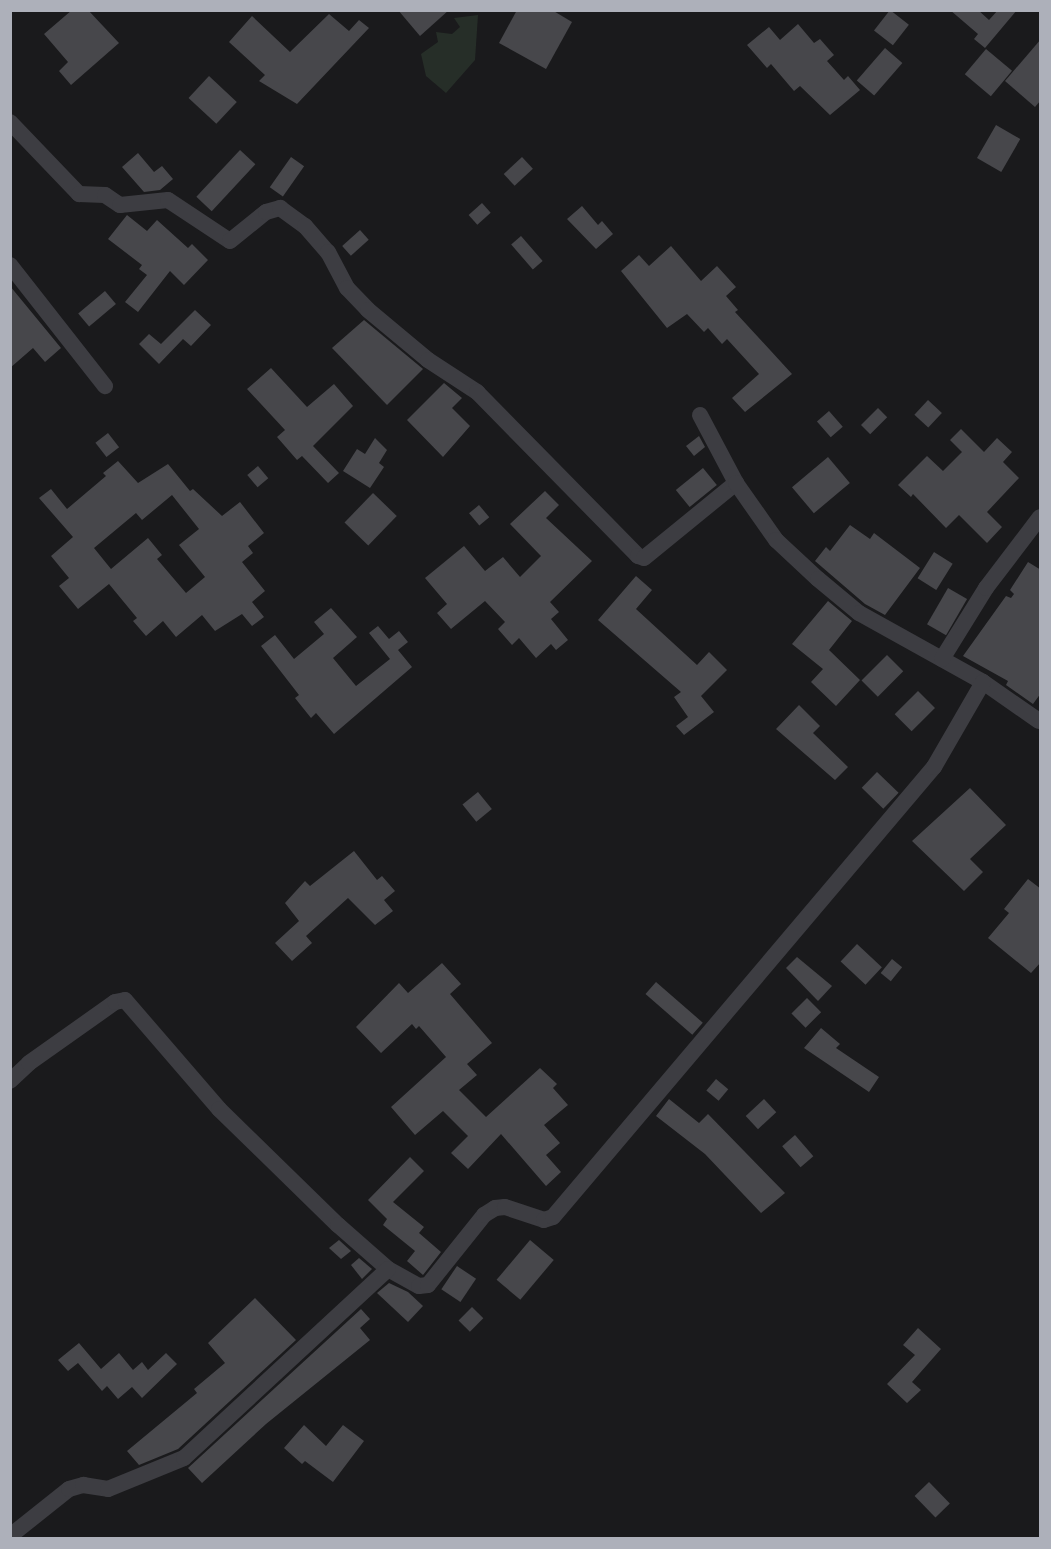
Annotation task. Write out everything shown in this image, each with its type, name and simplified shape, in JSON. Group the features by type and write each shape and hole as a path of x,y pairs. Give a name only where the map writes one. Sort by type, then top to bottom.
{"street":[{"path":"10,122 79,194 105,195 120,205 168,200 230,241 266,212 280,208 305,226 328,252 347,288 368,310 428,360 477,392 638,556 644,558 736,483"},
{"path":"10,265 105,386"},
{"path":"700,415 736,483 776,540 818,579 859,614 983,682 1039,721"},
{"path":"942,659 986,588 1041,517"},
{"path":"10,1081 29,1063 115,1002 125,999 219,1109 338,1225 388,1269 419,1286 428,1285 484,1215 495,1208 505,1207 544,1220 553,1216 934,767 983,682"},
{"path":"10,1536 69,1489 83,1485 108,1489 184,1458 388,1269"}],"shaded area":[{"path":"478,15 475,60 446,93 426,76 421,54 438,42 436,32 452,34 460,27 454,18"}],"building":[{"path":"72,10 88,10 119,43 71,85 59,71 68,62 44,34"},
{"path":"398,10 449,10 420,36"},
{"path":"517,10 552,10 572,22 546,69 499,43"},
{"path":"890,10 909,25 893,45 874,30"},
{"path":"950,10 978,10 989,20 998,10 1017,10 985,48 974,39 978,34"},
{"path":"329,14 349,31 359,20 369,28 297,104 259,81 265,75 229,42 252,16 290,52"},
{"path":"798,24 814,43 820,39 834,55 827,61 844,80 848,76 860,90 830,115 800,86 794,91 771,64 767,68 747,45 769,27 780,40"},
{"path":"1041,39 1041,100 1035,107 1005,81"},
{"path":"885,48 902,63 874,96 857,80"},
{"path":"986,49 1012,71 991,96 965,74"},
{"path":"209,76 237,102 216,124 189,98"},
{"path":"996,125 1020,139 1001,172 977,158"},
{"path":"240,150 255,164 212,211 196,197"},
{"path":"138,153 154,172 162,166 173,179 160,190 144,192 122,167"},
{"path":"291,157 304,166 283,196 270,187"},
{"path":"522,157 533,169 515,186 504,174"},
{"path":"482,203 491,213 477,225 469,215"},
{"path":"582,206 598,225 602,221 613,234 596,249 567,219"},
{"path":"127,215 147,231 157,220 188,248 192,244 208,260 184,285 170,271 138,312 125,302 147,275 139,269 142,265 108,239"},
{"path":"360,230 369,240 351,256 342,246"},
{"path":"521,236 543,261 533,269 511,245"},
{"path":"671,246 701,281 717,266 736,287 726,296 738,310 735,312 792,374 745,412 732,398 759,374 727,339 722,344 708,328 704,332 687,314 667,328 621,271 639,255 649,266"},
{"path":"10,286 61,348 45,362 33,348 10,368"},
{"path":"105,291 116,304 89,327 78,313"},
{"path":"195,310 211,325 191,346 183,339 159,364 139,344 149,334 161,344"},
{"path":"364,320 423,369 387,405 332,348"},
{"path":"271,368 307,407 334,384 353,406 313,446 339,473 328,483 302,456 297,460 277,437 285,430 247,389"},
{"path":"444,383 462,398 452,408 470,426 443,457 407,420"},
{"path":"928,400 942,413 928,428 914,415"},
{"path":"878,408 887,417 870,434 861,425"},
{"path":"829,411 843,427 831,437 817,421"},
{"path":"961,429 984,452 997,438 1012,452 1003,462 1019,478 987,512 1002,527 987,543 959,515 946,528 913,494 911,497 898,485 927,456 943,471 962,452 950,440"},
{"path":"108,433 119,447 106,457 95,443"},
{"path":"699,436 705,447 694,456 686,446"},
{"path":"375,438 387,450 379,463 384,467 370,488 343,471 357,449 365,454"},
{"path":"828,457 850,483 814,513 792,487"},
{"path":"118,461 138,483 168,464 190,491 193,489 222,516 240,502 264,533 248,546 253,553 242,562 265,591 252,602 264,617 252,626 242,614 215,631 202,615 176,637 163,621 146,636 133,621 137,618 109,584 78,609 59,586 69,578 51,556 73,537 39,498 51,489 67,509 106,476 103,473","holes":["172,495 199,529 179,545 205,577 186,593 157,559 162,555 148,538 111,569 94,548 136,513 142,520"]},
{"path":"258,466 268,478 258,487 247,475"},
{"path":"703,468 717,485 690,507 676,490"},
{"path":"545,491 559,505 546,518 592,561 550,602 559,612 551,619 568,640 556,650 551,644 536,658 519,638 512,645 498,629 505,622 485,601 451,629 437,613 447,604 425,578 464,546 485,571 503,557 520,577 541,556 510,524"},
{"path":"373,493 397,516 368,545 345,522"},
{"path":"479,505 489,517 479,526 469,513"},
{"path":"850,525 870,539 874,533 920,568 885,615 865,604 815,561 826,547 830,551"},
{"path":"934,552 953,564 936,590 918,578"},
{"path":"1028,562 1041,570 1041,693 1033,704 1006,685 1008,681 963,656 1006,596 1011,598 1014,594 1010,590"},
{"path":"636,576 652,590 636,609 697,665 709,652 727,670 701,696 714,712 684,735 676,726 688,717 674,697 681,692 598,620"},
{"path":"948,588 967,599 946,635 927,624"},
{"path":"828,601 852,621 829,650 860,680 836,706 811,682 823,669 792,644"},
{"path":"331,608 357,637 333,658 356,686 390,659 369,633 378,626 389,639 399,631 408,642 398,650 412,667 334,734 316,713 311,718 295,698 299,695 261,646 275,635 294,659 324,634 314,622"},
{"path":"887,655 903,671 878,697 862,680"},
{"path":"918,691 935,708 912,731 895,714"},
{"path":"799,705 820,726 813,733 848,767 835,780 776,729"},
{"path":"877,772 899,793 883,809 862,788"},
{"path":"970,788 1006,825 970,859 983,872 964,891 912,841"},
{"path":"478,792 492,809 476,822 462,805"},
{"path":"354,851 377,880 382,876 395,891 384,900 393,911 375,925 348,898 306,936 312,943 292,961 275,943 299,921 285,903 305,881 310,886"},
{"path":"1028,879 1041,889 1041,962 1031,973 988,938 1009,913 1004,909"},
{"path":"857,944 882,967 865,985 841,962"},
{"path":"797,957 832,986 818,1001 786,968"},
{"path":"892,959 902,967 891,981 881,973"},
{"path":"442,963 461,984 450,994 492,1043 467,1064 477,1075 459,1090 486,1117 540,1068 557,1084 553,1088 568,1105 544,1125 560,1143 546,1155 561,1172 546,1186 501,1134 468,1169 451,1153 468,1136 443,1111 415,1135 391,1107 446,1057 419,1026 416,1029 412,1024 381,1053 356,1027 399,983 408,993"},
{"path":"656,982 703,1023 692,1035 646,994"},
{"path":"807,998 821,1012 806,1028 791,1014"},
{"path":"821,1028 840,1044 836,1048 879,1077 869,1092 804,1048"},
{"path":"716,1079 728,1089 719,1101 706,1090"},
{"path":"669,1099 699,1123 708,1114 785,1193 761,1213 705,1154 656,1116"},
{"path":"764,1099 776,1112 758,1129 746,1116"},
{"path":"795,1135 813,1156 801,1167 782,1146"},
{"path":"410,1157 424,1171 393,1202 424,1227 419,1233 441,1252 423,1275 407,1261 415,1251 383,1225 387,1219 368,1200"},
{"path":"339,1240 351,1251 341,1259 329,1248"},
{"path":"530,1240 554,1260 520,1300 497,1280"},
{"path":"359,1258 372,1269 362,1279 351,1265"},
{"path":"457,1266 476,1279 460,1302 441,1289"},
{"path":"389,1283 408,1292 423,1306 408,1322 377,1293"},
{"path":"255,1298 296,1340 178,1449 139,1465 127,1451 197,1393 194,1389 225,1363 208,1343"},
{"path":"472,1307 483,1318 470,1332 459,1320"},
{"path":"361,1309 370,1319 360,1328 370,1340 266,1424 202,1483 188,1468"},
{"path":"918,1328 941,1349 912,1382 921,1390 907,1403 887,1384 915,1355 903,1345"},
{"path":"79,1343 101,1369 119,1353 133,1370 142,1362 148,1370 166,1353 177,1364 142,1398 132,1387 118,1399 107,1386 102,1391 78,1363 68,1371 58,1360"},
{"path":"304,1425 326,1446 343,1425 364,1441 333,1482 305,1461 302,1464 284,1448"},
{"path":"929,1482 950,1504 935,1517 915,1496"}]}
